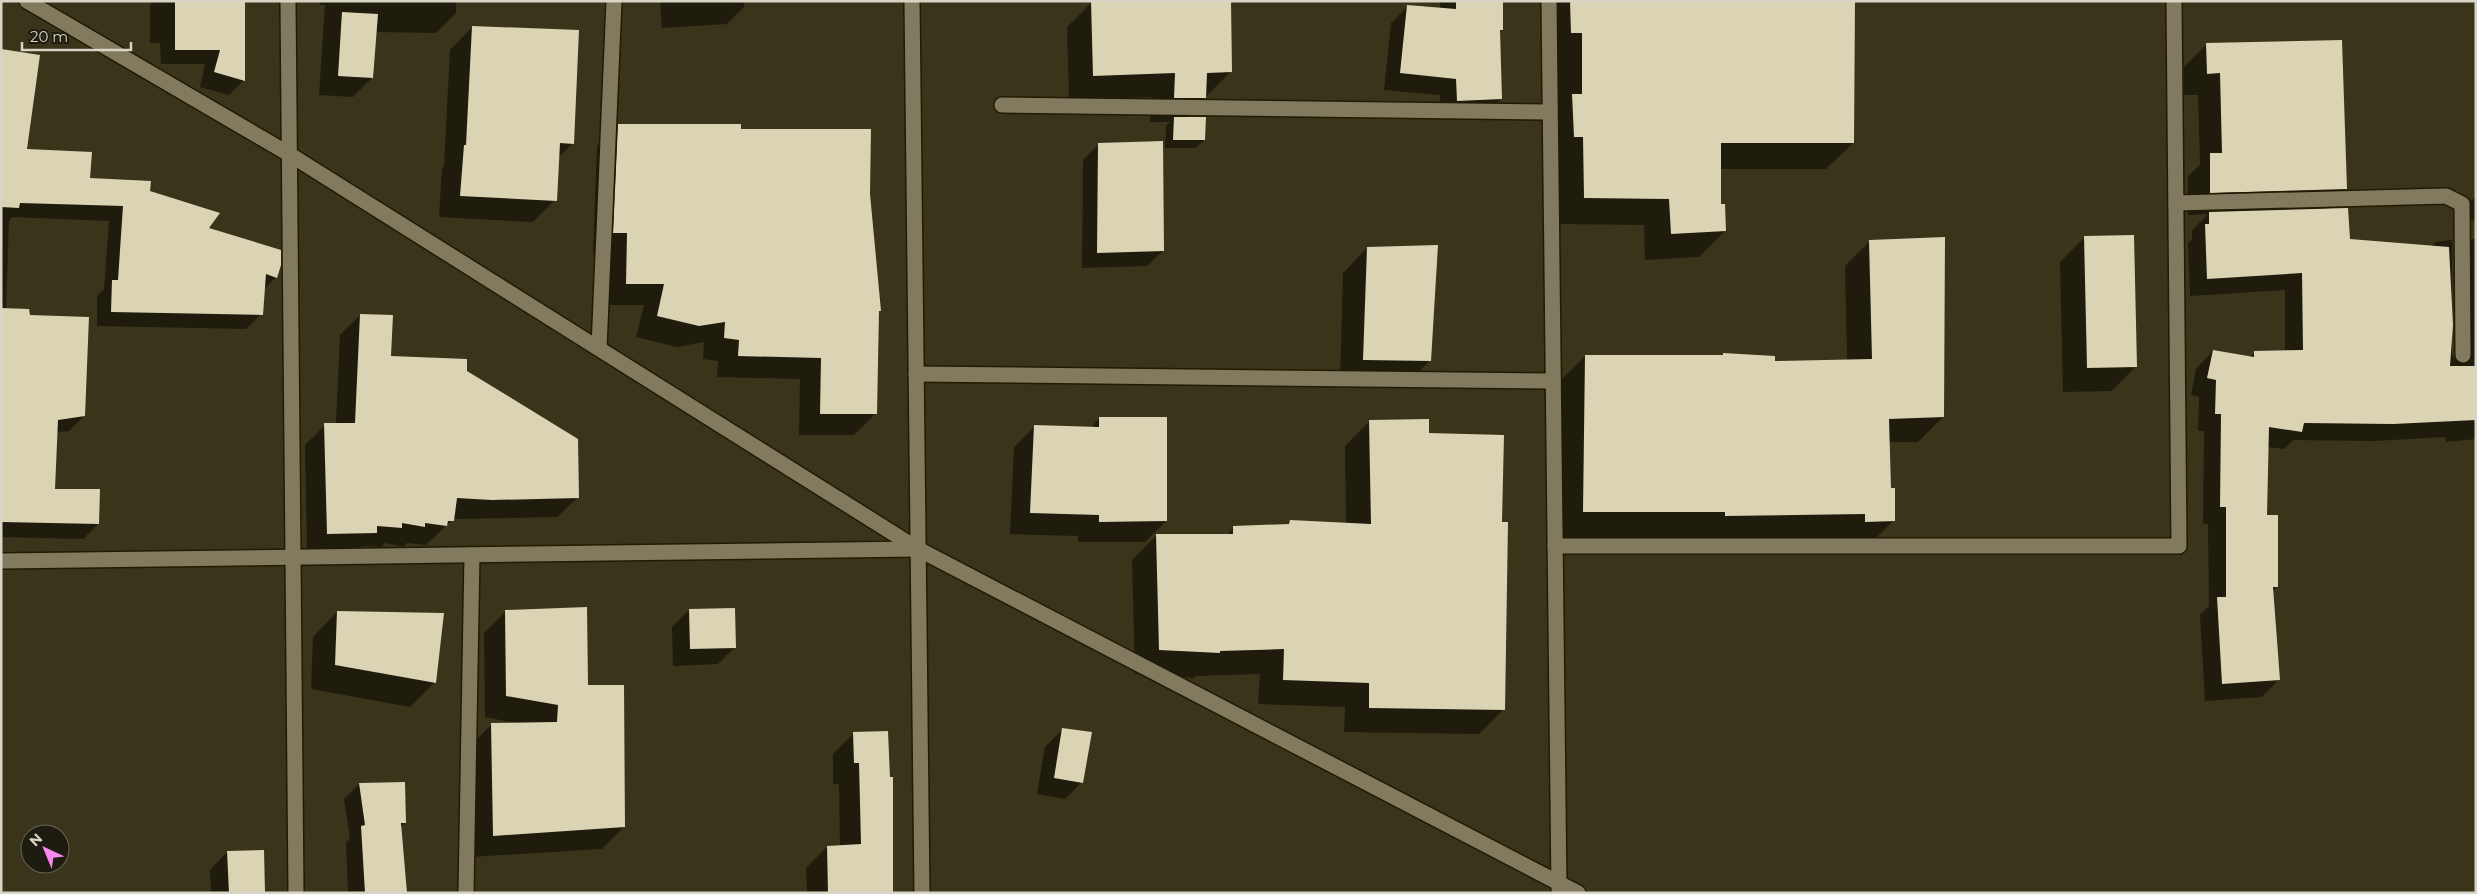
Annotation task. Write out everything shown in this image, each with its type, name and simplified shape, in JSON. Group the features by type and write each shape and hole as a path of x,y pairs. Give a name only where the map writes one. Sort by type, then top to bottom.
{"street":[{"path":"27,1 289,154 918,549 1559,887 1578,893"},
{"path":"288,1 296,893"},
{"path":"598,348 614,1"},
{"path":"912,1 922,893"},
{"path":"1549,1 1559,887"},
{"path":"1555,546 2179,546 2174,1"},
{"path":"1002,105 1550,112"},
{"path":"2176,203 2446,196 2462,204 2463,355"},
{"path":"916,374 1553,382"},
{"path":"1,561 918,549"},
{"path":"466,893 472,554"}],"building":[{"path":"175,1 245,1 245,81 214,72 220,50 175,50"},
{"path":"1091,1 1231,1 1232,72 1207,73 1206,98 1174,98 1175,73 1093,76"},
{"path":"1456,1 1503,1 1503,30 1500,30 1502,99 1457,101 1456,79 1400,73 1407,5 1456,9"},
{"path":"1570,1 1855,1 1854,143 1721,143 1721,204 1725,204 1726,231 1671,234 1669,199 1584,198 1583,137 1574,137 1572,94 1582,94 1582,33 1571,33"},
{"path":"342,12 378,14 373,78 338,76"},
{"path":"472,26 579,30 574,144 560,143 557,201 460,196 464,145 466,145"},
{"path":"2342,40 2347,189 2210,193 2210,153 2222,153 2220,73 2207,74 2206,43"},
{"path":"1,49 40,55 27,149 92,152 90,178 151,181 150,191 220,213 209,228 281,250 281,265 277,278 266,274 263,315 111,312 112,280 118,280 123,206 20,203 19,208 1,207"},
{"path":"1174,117 1206,117 1205,140 1173,140"},
{"path":"618,124 741,124 741,129 871,129 870,194 881,311 879,311 877,414 820,414 821,358 738,356 739,340 724,338 725,322 699,326 657,316 664,284 626,284 627,233 613,233"},
{"path":"1163,141 1164,251 1097,253 1098,143"},
{"path":"2348,208 2350,239 2449,247 2453,325 2450,366 2476,366 2476,420 2393,424 2304,423 2302,432 2269,427 2267,515 2278,515 2278,587 2273,587 2280,680 2222,684 2217,597 2226,597 2226,507 2220,507 2221,414 2215,414 2216,380 2207,378 2213,350 2254,357 2254,351 2303,350 2302,273 2207,279 2205,224 2209,224 2209,212"},
{"path":"2134,235 2137,367 2087,368 2084,236"},
{"path":"1945,237 1944,417 1889,419 1891,488 1895,488 1895,521 1865,522 1865,514 1725,516 1725,512 1583,512 1585,355 1723,355 1723,353 1775,356 1775,361 1872,359 1869,240"},
{"path":"1438,245 1431,361 1363,360 1367,247"},
{"path":"1,308 29,309 30,315 89,317 85,416 58,420 55,489 100,489 99,524 1,522"},
{"path":"360,314 393,315 391,356 467,359 467,371 578,439 579,498 492,500 457,498 454,521 448,521 447,526 425,523 425,527 402,523 402,528 377,526 377,533 327,534 324,423 355,423"},
{"path":"1099,417 1167,417 1167,521 1099,522 1099,515 1030,513 1034,425 1099,427"},
{"path":"1429,419 1429,433 1504,435 1502,522 1508,522 1505,710 1369,708 1369,683 1283,680 1284,649 1220,651 1220,653 1159,650 1156,534 1233,534 1233,526 1289,524 1290,520 1371,524 1369,420"},
{"path":"587,607 588,685 624,685 625,827 493,836 491,723 557,722 558,705 506,696 505,610"},
{"path":"735,608 736,648 690,649 689,609"},
{"path":"337,611 444,613 436,683 335,665"},
{"path":"1062,728 1092,732 1083,783 1054,778"},
{"path":"888,731 890,777 893,777 893,893 828,893 827,846 861,844 859,763 854,763 853,732"},
{"path":"405,782 406,823 401,823 407,893 365,893 361,826 365,825 359,783"},
{"path":"264,850 265,893 229,893 227,851"}]}
